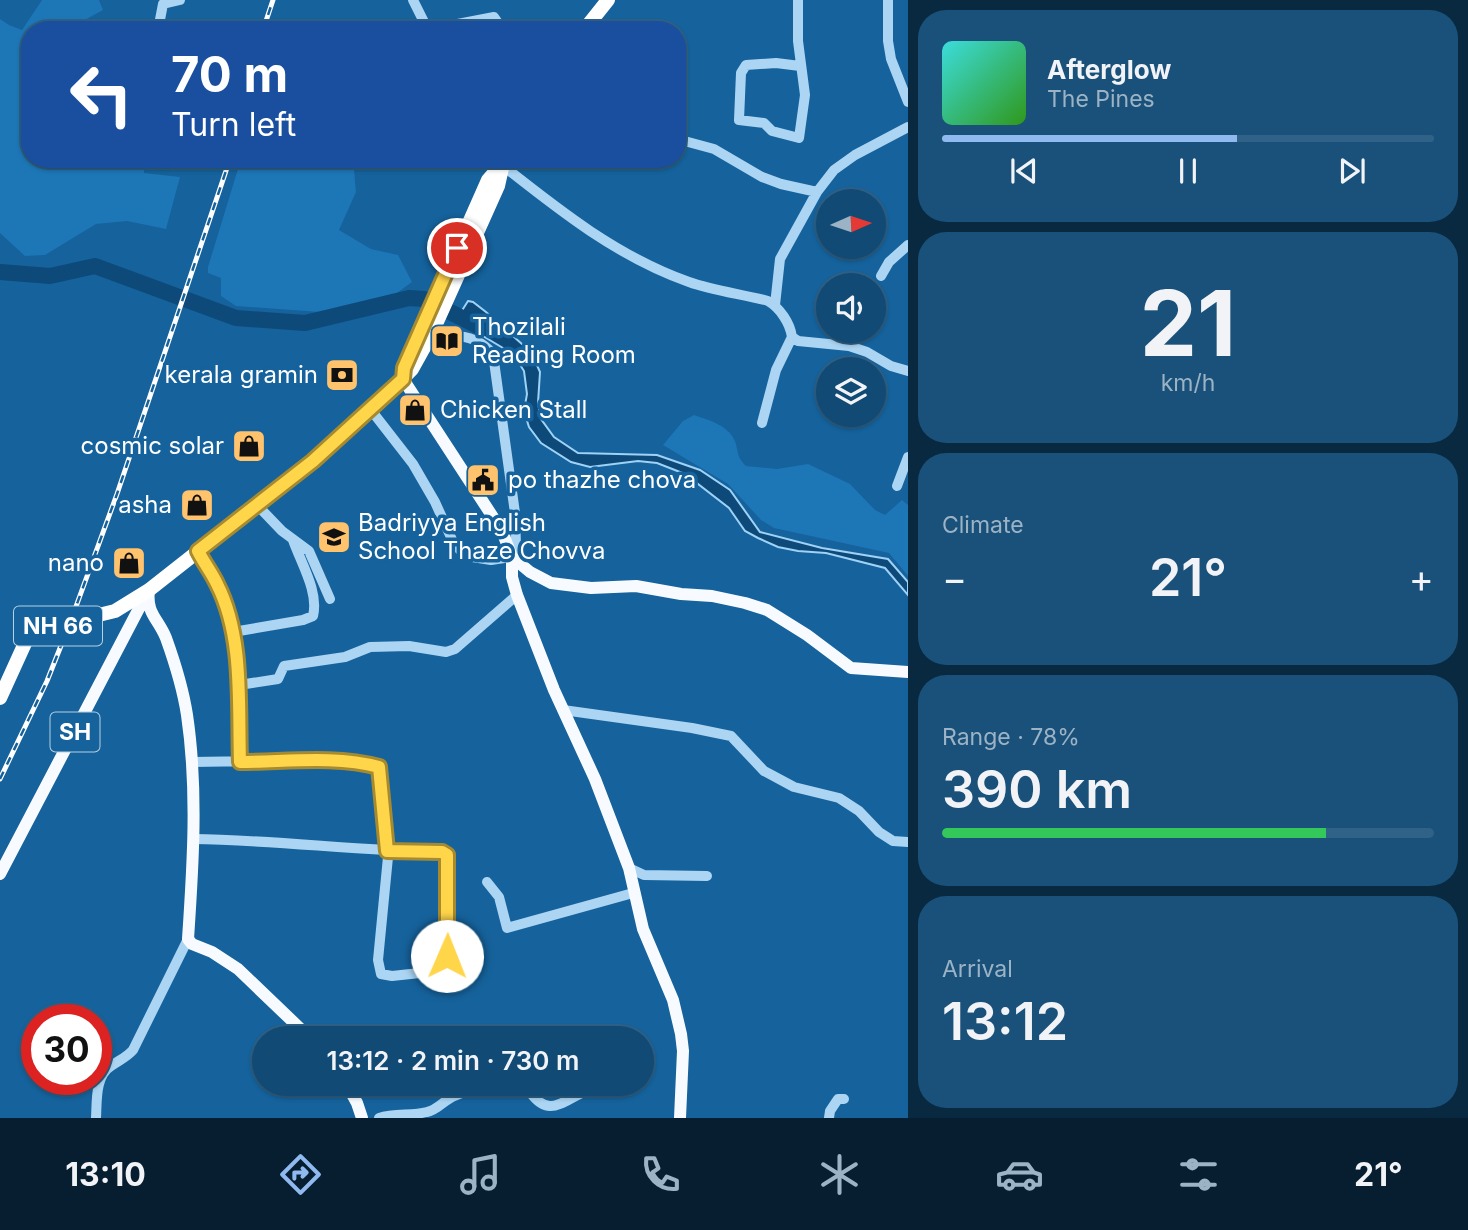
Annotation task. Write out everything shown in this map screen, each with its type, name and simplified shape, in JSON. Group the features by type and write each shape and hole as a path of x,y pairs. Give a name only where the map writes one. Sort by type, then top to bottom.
{"highway":[{"path":"591,21 608,0"},
{"path":"403,379 404,368 428,332 451,276 498,186 502,168"},
{"name":"NH 66","path":"0,698 26,641 41,629 115,611 149,590 313,461 403,379"}],"main road":[{"path":"403,379 502,531 512,557 512,577 517,595 563,710 583,750 629,868 643,929 673,1000 681,1034 680,1118"},
{"path":"512,557 530,572 551,583 590,588 636,586 745,603 766,610 797,629 851,668 908,672"},
{"path":"149,590 147,605 164,634 187,714 192,762 193,839 188,939 192,944 212,952 238,970 297,1026"},
{"name":"SH","path":"0,874 149,590"},
{"path":"353,1096 362,1118"}],"street":[{"path":"160,21 163,4 180,0"},
{"path":"414,0 424,21"},
{"path":"798,0 800,66 805,95 799,138 772,131 764,123 739,120 741,73 746,65 800,66"},
{"path":"888,0 891,59 908,102"},
{"path":"473,21 494,17 497,21"},
{"path":"819,189 834,170 855,155 908,127"},
{"path":"686,141 715,149 762,177 780,184 816,192"},
{"path":"510,168 598,239 646,264 693,284 761,299 775,305 790,325 792,337 776,370 762,423"},
{"path":"775,305 780,259 816,194"},
{"path":"883,273 889,262 908,245"},
{"path":"371,410 413,464 435,502 454,544 466,556 491,560 512,557 516,546 515,513 493,354 485,344 456,334 428,332"},
{"path":"792,337 812,344 856,348 891,366 908,371"},
{"path":"897,486 908,457"},
{"path":"257,505 293,540 309,551 330,599"},
{"path":"233,632 313,616 313,596 293,540"},
{"path":"198,551 218,586 233,632 239,685 240,762"},
{"path":"239,685 278,679 284,666 345,657 370,647 409,646 446,652 455,649 517,595"},
{"path":"563,710 731,736 764,771 794,788 839,798 859,811 879,832 893,841 908,842"},
{"path":"192,762 321,760 365,763 379,767 387,851 378,960 381,974 392,976 429,972 447,956 447,855 442,852 387,851 325,844 193,839"},
{"path":"629,868 644,875 706,876"},
{"path":"487,881 499,897 507,928 634,893"},
{"path":"96,1118 102,1074 123,1061 133,1050 188,939"},
{"path":"379,1118 403,1113 426,1113 456,1096"},
{"path":"534,1096 541,1104 551,1107 576,1096"},
{"path":"829,1118 833,1104 838,1099 844,1099"}],"shaded area":[{"path":"42,0 99,0 103,10 83,21 28,21"},
{"path":"0,19 21,30 21,168 144,168 144,173 180,177 166,229 127,221 96,224 45,255 25,256 0,233"},
{"path":"238,168 354,168 356,192 339,230 371,249 398,255 412,282 397,293 320,312 236,306 221,296 221,278 208,273"},
{"path":"468,301 486,312 531,352 540,372 538,403 541,419 554,437 578,453 657,455 700,470 730,490 760,532 822,548 888,559 908,582 908,595 885,568 826,553 778,547 745,531 729,508 685,474 657,463 638,461 590,467 571,462 541,443 529,427 524,411 527,394 524,371 517,360 503,348 456,320"},
{"path":"694,415 728,431 735,441 739,457 746,466 777,469 808,464 850,484 875,510 885,515 902,500 908,505 908,576 889,553 774,528 761,520 728,484 663,445 683,421"}],"waterway":[{"path":"0,272 50,276 95,266 236,318 305,323 409,298 424,299 478,326"}],"railway":[{"path":"266,21 273,0"},
{"path":"0,779 47,681 70,623 117,494 227,168"}],"place":[{"name":"Thozilali Reading Room","path":"447,341"},
{"name":"kerala gramin","path":"342,375"},
{"name":"Chicken Stall","path":"415,410"},
{"name":"cosmic solar","path":"249,446"},
{"name":"po thazhe chova","path":"483,480"},
{"name":"asha","path":"197,505"},
{"name":"Badriyya English School Thaze Chovva","path":"334,537"},
{"name":"nano","path":"129,563"}],"route":[{"path":"447,956 447,855 442,852 387,851 379,767 365,763 321,760 240,762 239,685 234,635 218,586 198,551 313,461 403,379 404,368 416,338 457,248"}]}
